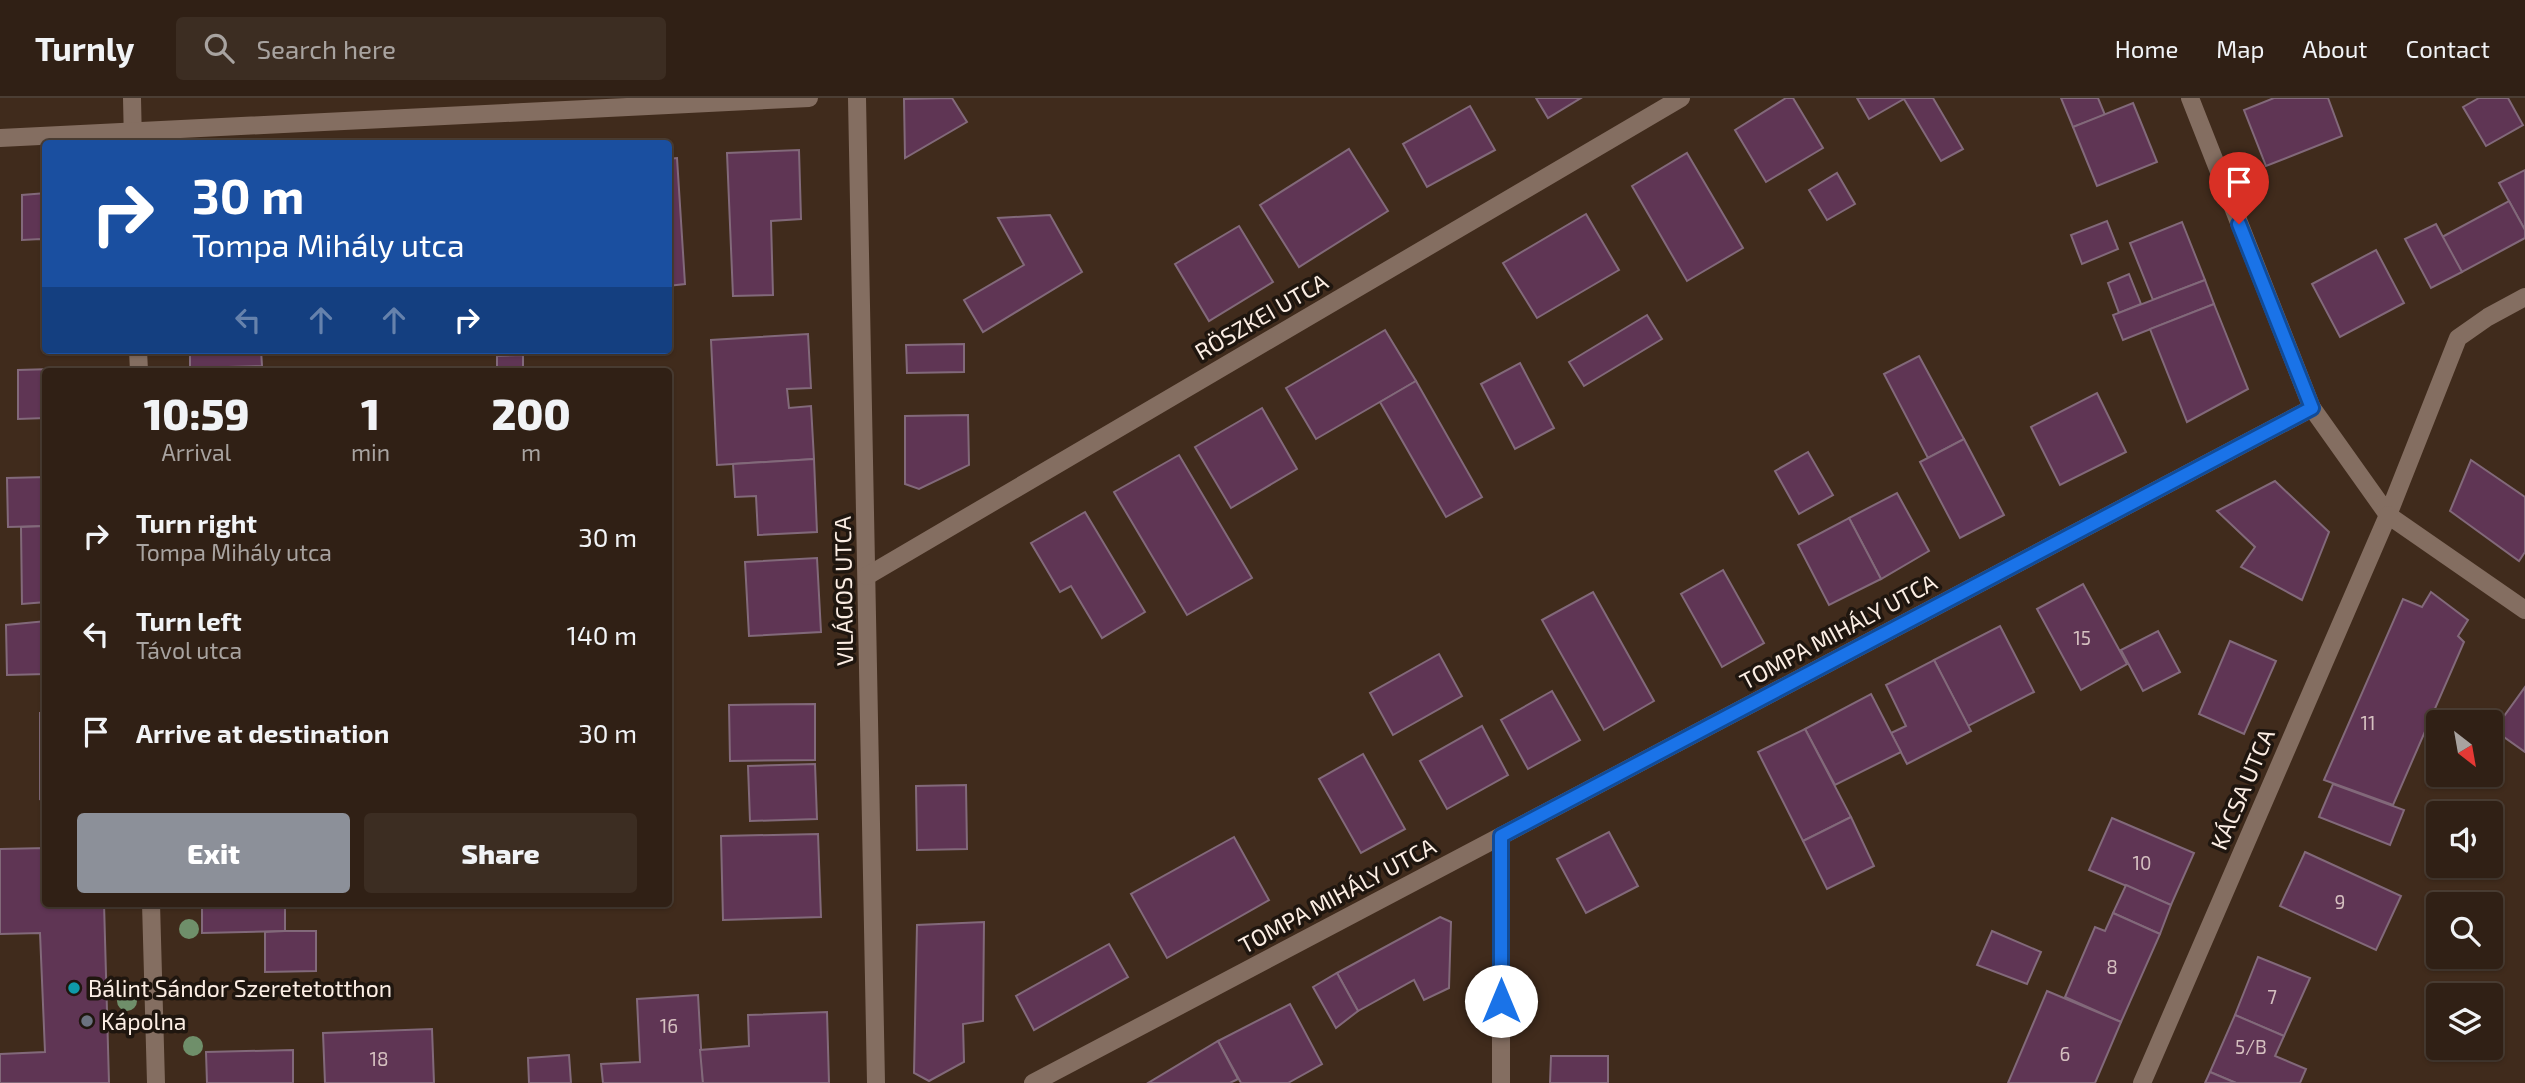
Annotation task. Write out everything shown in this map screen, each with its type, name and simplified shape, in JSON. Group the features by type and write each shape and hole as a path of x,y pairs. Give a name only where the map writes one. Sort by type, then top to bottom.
{"street":[{"path":"132,98 133,138"},
{"path":"0,138 133,138 809,98"},
{"name":"VILÁGOS UTCA","path":"857,98 876,1083"},
{"name":"RÖSZKEI UTCA","path":"867,576 1681,98"},
{"path":"2190,98 2312,408 2388,515 2525,610"},
{"path":"2388,515 2458,338 2488,317 2525,297"},
{"name":"TOMPA MIHÁLY UTCA","path":"1033,1083 2312,408"},
{"name":"KÁCSA UTCA","path":"2142,1083 2388,515"},
{"path":"1501,836 1501,1083"},
{"path":"151,907 156,1083"}],"building":[{"path":"952,98 967,122 905,158 904,99"},
{"path":"1536,98 1581,98 1548,118"},
{"path":"1786,98 1793,98 1823,148 1766,182 1735,130"},
{"path":"1857,98 1933,98 1963,149 1941,161 1904,99 1869,119"},
{"path":"2061,98 2098,98 2105,115 2073,127"},
{"path":"2274,98 2328,98 2342,136 2266,166 2244,110"},
{"path":"2479,98 2508,98 2523,125 2486,146 2463,107"},
{"path":"2133,103 2157,162 2097,186 2073,127"},
{"path":"1470,106 1495,150 1427,187 1403,144"},
{"path":"1349,149 1388,211 1299,267 1260,205"},
{"path":"799,150 801,219 771,221 773,295 733,296 727,153"},
{"path":"1687,153 1743,248 1687,281 1632,186"},
{"path":"677,158 685,284 672,286 672,159"},
{"path":"2525,170 2525,230 2499,183"},
{"path":"1837,173 1855,204 1827,220 1809,190"},
{"path":"42,193 42,259 41,239 22,240 22,195"},
{"path":"2509,201 2525,230 2525,238 2462,272 2442,237"},
{"path":"1586,214 1619,270 1537,318 1503,263"},
{"path":"1050,215 1082,272 983,332 964,300 1024,265 998,218"},
{"path":"2107,221 2118,249 2082,264 2071,235"},
{"path":"2182,222 2205,280 2153,300 2130,243"},
{"path":"2436,224 2462,272 2431,288 2405,239"},
{"path":"1239,226 1273,282 1209,321 1175,264"},
{"path":"2376,250 2404,303 2340,337 2312,284"},
{"path":"2129,274 2141,304 2119,313 2108,283"},
{"path":"2205,280 2214,304 2123,340 2113,315"},
{"path":"2214,304 2248,389 2187,422 2150,329"},
{"path":"1647,315 1662,339 1584,386 1569,362"},
{"path":"1385,330 1416,381 1316,439 1286,388"},
{"path":"808,334 811,388 787,389 789,408 811,406 814,459 717,465 711,340"},
{"path":"964,344 964,372 907,373 906,345"},
{"path":"190,354 261,354 262,366 190,368"},
{"path":"523,355 523,368 497,368 497,356"},
{"path":"1919,356 1964,439 1928,458 1884,374"},
{"path":"1520,363 1554,428 1515,449 1481,384"},
{"path":"42,369 42,418 18,419 18,370"},
{"path":"1416,381 1482,497 1446,517 1380,402"},
{"path":"2097,393 2126,452 2060,485 2031,427"},
{"path":"1262,408 1297,469 1231,508 1195,447"},
{"path":"968,415 969,465 919,489 905,484 905,416"},
{"path":"1964,439 2004,515 1960,538 1920,462"},
{"path":"1808,452 1833,495 1799,514 1775,471"},
{"path":"1179,455 1252,578 1187,615 1114,492"},
{"path":"814,459 817,532 758,535 756,496 735,497 733,464"},
{"path":"2471,460 2525,497 2525,552 2519,561 2450,511"},
{"path":"42,477 42,526 8,527 7,478"},
{"path":"2275,481 2329,532 2302,600 2241,567 2255,547 2217,511"},
{"path":"1897,493 1929,551 1881,579 1849,518"},
{"path":"1085,512 1145,612 1102,638 1071,586 1060,592 1031,543"},
{"path":"1849,518 1881,579 1829,605 1798,545"},
{"path":"42,526 42,602 22,604 21,527"},
{"path":"817,558 821,632 749,636 745,562"},
{"path":"1723,570 1764,643 1722,667 1681,594"},
{"path":"2083,584 2127,664 2081,690 2037,609"},
{"path":"1593,592 1654,701 1604,730 1542,620"},
{"path":"2431,592 2468,620 2458,636 2464,642 2434,710 2426,710 2426,729 2393,805 2324,780 2403,599 2422,607"},
{"path":"42,621 42,674 7,675 6,625"},
{"path":"2000,626 2034,692 1968,726 1934,660"},
{"path":"2158,631 2180,672 2143,691 2121,650"},
{"path":"2230,641 2276,661 2244,734 2199,714"},
{"path":"1439,654 1462,696 1393,735 1370,693"},
{"path":"1934,660 1971,731 1907,764 1891,733 1906,726 1886,685"},
{"path":"2525,687 2525,752 2503,736 2503,718"},
{"path":"1552,691 1580,740 1528,769 1501,720"},
{"path":"1871,694 1901,752 1835,785 1805,729"},
{"path":"815,704 815,760 730,761 729,705"},
{"path":"40,713 42,713 42,799"},
{"path":"1482,726 1508,775 1447,809 1420,761"},
{"path":"1805,729 1851,817 1803,841 1758,752"},
{"path":"1363,754 1405,829 1361,853 1319,779"},
{"path":"815,764 817,819 750,821 748,766"},
{"path":"2333,784 2404,810 2390,845 2319,817"},
{"path":"966,785 967,849 917,850 916,786"},
{"path":"1851,817 1874,866 1827,889 1803,841"},
{"path":"2112,818 2194,853 2171,905 2089,870"},
{"path":"1609,832 1638,886 1586,913 1557,859"},
{"path":"818,834 821,917 723,920 721,836"},
{"path":"1234,837 1269,900 1167,958 1131,894"},
{"name":"Bálint Sándor Szeretetotthon","path":"42,848 42,907 104,907 109,1083 0,1083 0,1054 45,1052 40,933 0,934 0,849"},
{"path":"2305,852 2401,896 2376,950 2280,906"},
{"path":"2126,885 2171,905 2160,934 2113,913"},
{"path":"202,907 285,907 285,931 202,933"},
{"path":"2113,913 2160,934 2121,1022 2065,997 2095,927 2105,931"},
{"path":"1440,917 1451,922 1449,988 1424,1000 1414,980 1358,1011 1337,973"},
{"path":"984,922 983,1021 963,1024 964,1062 929,1081 914,1073 917,925"},
{"path":"316,931 316,971 265,972 265,932"},
{"path":"1992,931 2041,952 2027,984 1977,965"},
{"path":"1109,944 1128,977 1034,1030 1016,996"},
{"path":"2258,957 2310,978 2284,1036 2235,1015"},
{"path":"1337,973 1358,1011 1336,1028 1313,987"},
{"path":"2047,991 2121,1022 2095,1083 2008,1083"},
{"path":"698,995 703,1083 603,1083 601,1064 640,1062 637,999"},
{"path":"1290,1004 1322,1064 1288,1083 1241,1083 1218,1041"},
{"path":"827,1012 829,1083 703,1083 700,1050 749,1046 748,1015"},
{"path":"2235,1015 2284,1036 2275,1056 2306,1069 2300,1083 2236,1083 2210,1072"},
{"path":"432,1029 434,1083 325,1083 323,1033"},
{"path":"1218,1041 1238,1079 1230,1083 1148,1083"},
{"path":"293,1050 293,1083 207,1083 206,1052"},
{"path":"569,1055 571,1083 529,1083 528,1058"},
{"path":"1551,1056 1608,1056 1608,1083 1550,1083"},
{"path":"2210,1072 2236,1083 2205,1083"}],"place":[{"name":"Bálint Sándor Szeretetotthon","path":"74,988"},
{"name":"Kápolna","path":"87,1021"}],"route":[{"path":"1501,1001 1501,836 2312,408 2239,224"}]}
